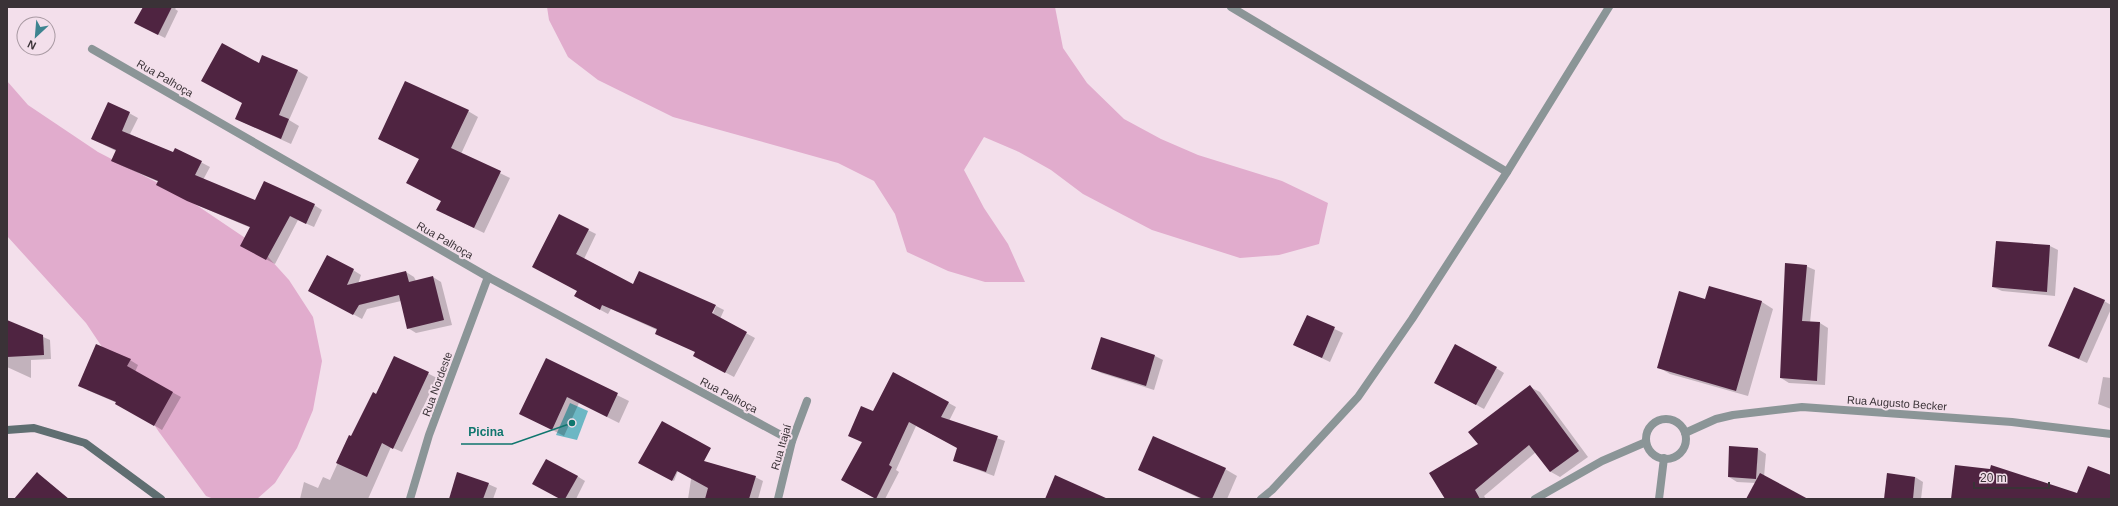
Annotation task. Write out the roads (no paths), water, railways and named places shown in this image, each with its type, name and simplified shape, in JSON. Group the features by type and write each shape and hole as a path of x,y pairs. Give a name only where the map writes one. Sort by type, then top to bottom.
{"main road":[{"path":"7,430 34,428 85,443 161,499"}],"street":[{"path":"1231,7 1507,172"},
{"path":"1261,499 1272,490 1358,398 1412,319 1507,172 1609,7"},
{"name":"Rua Palhoça","path":"92,49 488,277 792,442"},
{"name":"Rua Nordeste","path":"410,499 429,435 488,277"},
{"name":"Rua Itajaí","path":"778,499 792,442 807,401"},
{"name":"Rua Augusto Becker","path":"1685,433 1716,419 1733,415 1802,407 2012,422 2111,434"},
{"path":"1666,418 1674,420 1681,426 1685,433 1686,443 1681,451 1674,457 1664,458 1656,456 1649,450 1646,442 1646,434 1650,426 1657,420 1666,418"},
{"path":"1535,499 1602,460 1646,442"},
{"path":"1659,499 1664,458"}],"water":[{"path":"570,403 588,411 577,440 556,435"}],"place":[{"name":"Picina","path":"572,423"}]}
